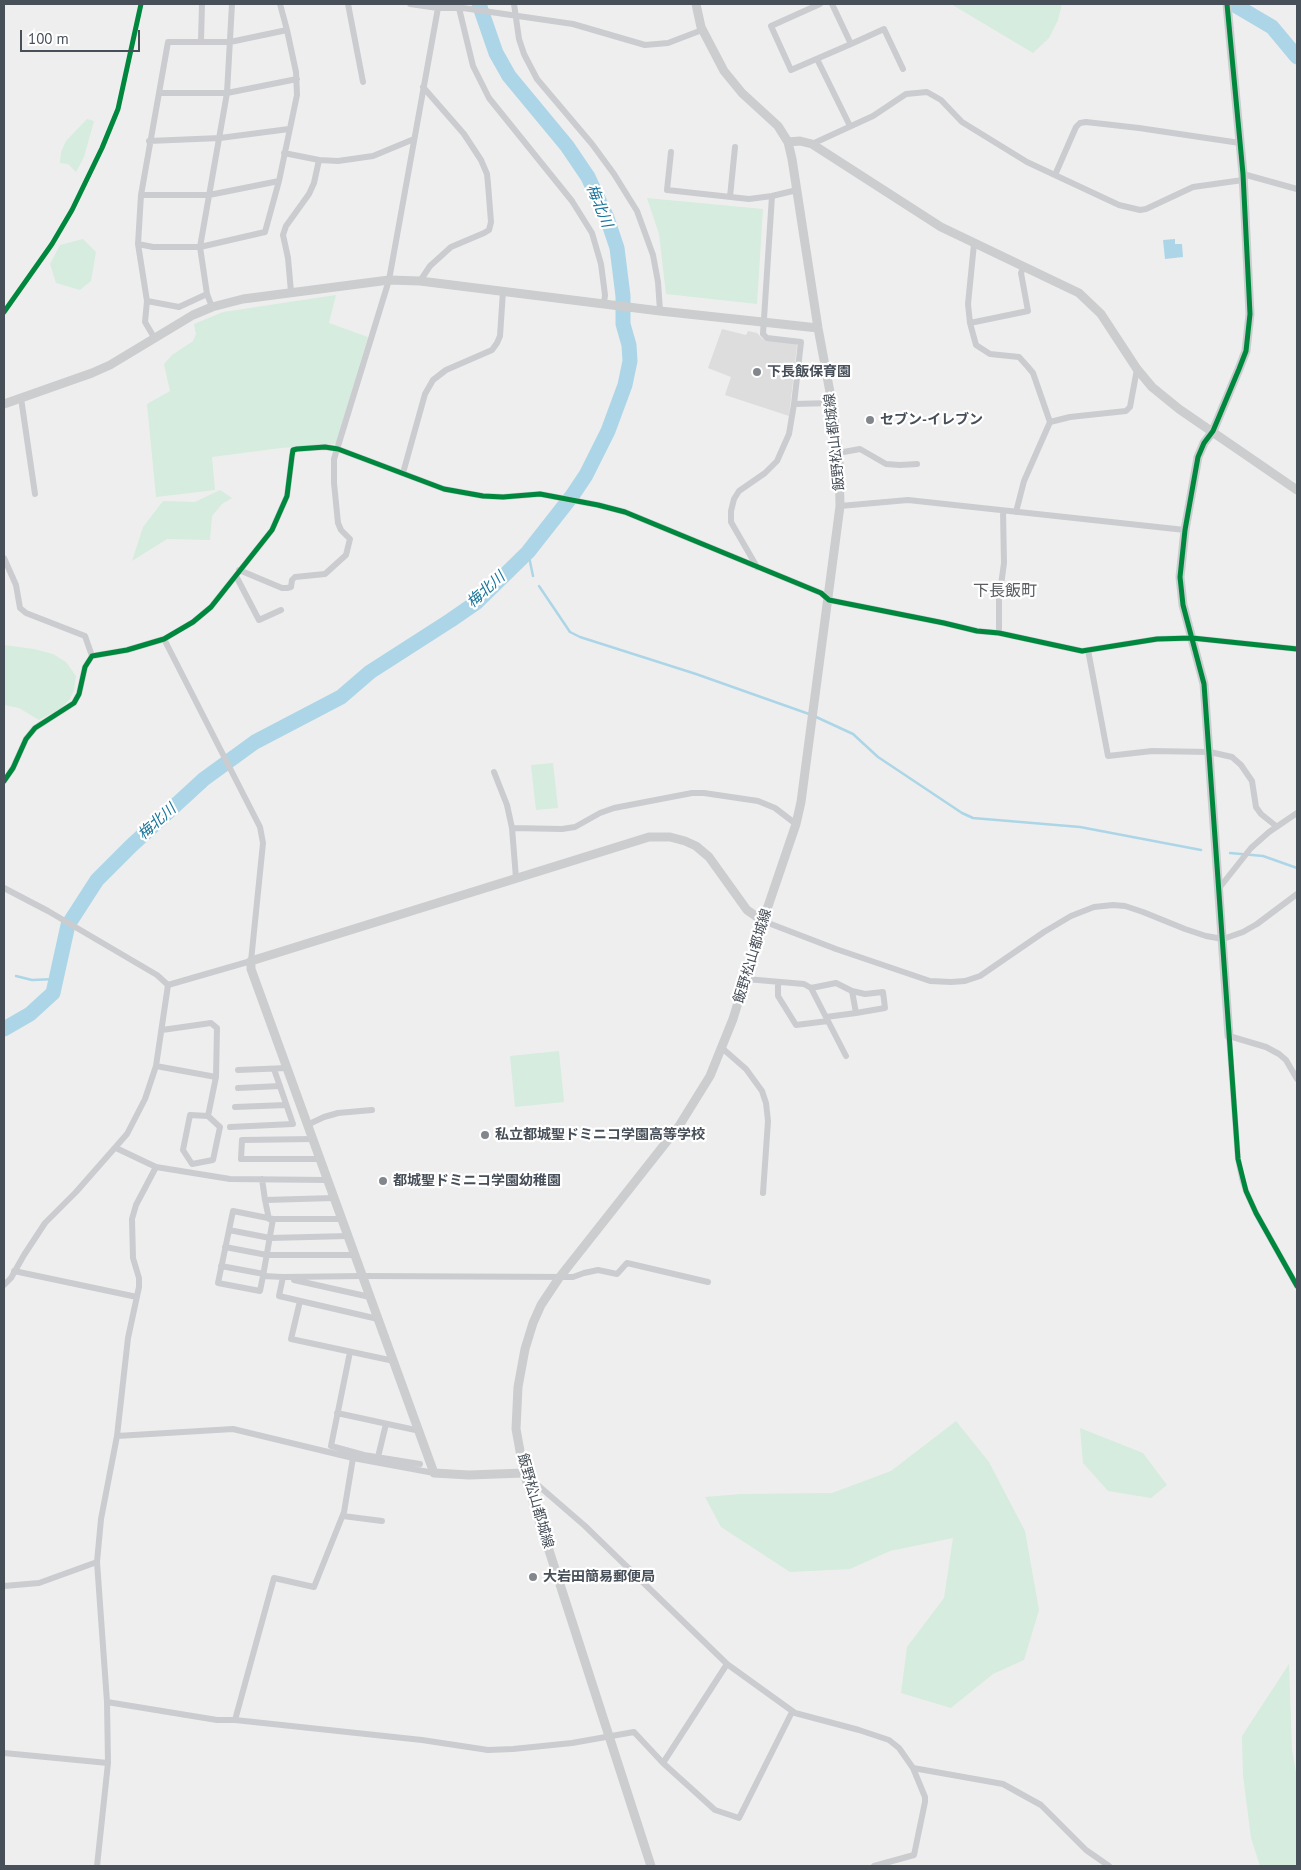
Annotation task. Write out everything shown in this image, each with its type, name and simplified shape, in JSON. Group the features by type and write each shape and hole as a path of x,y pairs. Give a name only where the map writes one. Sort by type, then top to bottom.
{"street":[{"path":"202,4 202,41"},
{"path":"212,307 200,247 227,93 232,4"},
{"path":"138,244 153,247 200,247 265,232 279,181 297,95 297,79 280,4"},
{"path":"348,4 362,82"},
{"path":"410,4 438,8 460,6 573,24 645,45 668,43 702,30"},
{"path":"514,4 514,16 524,54 536,79 609,166 637,210 653,255 658,282 660,311"},
{"name":"飯野松山都城線","path":"651,1866 524,1474 516,1429 520,1368 532,1324 541,1305 559,1278 679,1126 710,1076 733,1019 796,824 814,710 840,506 838,453 832,403 788,142 778,126 742,93 724,71 702,30 696,4"},
{"path":"820,4 771,26 791,70 884,29 903,69"},
{"path":"832,4 851,44"},
{"path":"1227,4 1243,177 1250,314 1246,351 1213,431 1204,443 1198,457 1185,530 1181,560 1180,591 1204,684 1238,1159 1246,1191 1267,1235 1297,1286"},
{"path":"460,6 466,41 473,66 489,98 572,201 592,233 601,264 605,304"},
{"path":"238,573 287,588 290,587 295,577 325,574 346,555 350,539 339,528 334,483 334,459 389,280 438,8"},
{"path":"155,339 145,322 146,301 138,244 141,195 168,42 230,42 287,30"},
{"path":"817,59 850,126"},
{"path":"159,93 227,93 297,79"},
{"path":"420,281 430,266 451,247 489,230 491,222 487,174 481,160 464,134 423,87"},
{"path":"812,144 873,116 906,94 927,92 941,100 962,122 1027,162 1119,205 1146,210 1193,187 1243,177 1297,189"},
{"path":"1055,175 1076,127 1080,123 1086,122 1139,128 1240,143"},
{"path":"150,141 220,138 289,129"},
{"path":"284,153 319,160 338,161 373,156 414,139"},
{"path":"788,142 800,141 812,144 941,227 974,244 1065,284 1079,293 1091,302 1101,314 1152,387 1166,399 1297,490"},
{"path":"730,197 735,147"},
{"path":"671,152 667,190 749,199 797,190"},
{"path":"291,292 288,258 283,235 286,226 309,194 314,183 319,160"},
{"path":"141,195 209,195 279,181"},
{"path":"757,567 731,522 731,511 734,499 739,491 766,473 777,461 789,434 801,342 768,338 763,334 772,196"},
{"path":"974,244 968,304 970,324 976,345 983,351 998,356 1018,358 1028,367 1033,373 1050,422 1024,481 1016,512"},
{"path":"970,324 1028,311 1021,273 1024,266"},
{"path":"4,404 110,365 193,315 212,307 244,299 389,280 420,281 660,311 818,328"},
{"path":"403,473 425,394 433,380 446,370 492,350 500,336 503,291"},
{"path":"146,301 179,307 208,294"},
{"path":"1050,422 1070,417 1126,411 1130,408 1138,369"},
{"path":"21,398 34,494"},
{"path":"794,404 832,403"},
{"path":"92,656 115,653 164,638 194,622 211,607 267,538 276,522 287,496 293,450 325,447 338,449 444,489 502,498 540,494 625,512 821,593 829,600 977,631 999,633 1082,651 1157,639 1192,638 1297,649"},
{"path":"838,453 860,449 886,464 917,464"},
{"path":"840,506 908,500 1185,530"},
{"path":"999,633 999,600 1004,563 1003,511"},
{"path":"4,558 16,585 20,608 26,613 85,636 92,656"},
{"path":"238,573 259,620 281,610"},
{"path":"164,638 263,836 251,969 434,1472"},
{"path":"1088,650 1108,756 1152,751 1210,752 1232,757 1241,765 1252,781 1256,807 1261,814 1276,826"},
{"path":"4,781 13,768 26,739 35,728 74,703 79,694 85,667 92,656"},
{"path":"494,772 507,805 512,828 516,878"},
{"path":"512,828 562,829 575,827 600,813 614,808 692,793 758,801 774,808 796,824"},
{"path":"1220,887 1251,848 1276,826 1297,813"},
{"path":"168,985 639,839 659,836 685,840 696,846 709,857 747,910 763,922 930,981 965,981 980,976 1044,932 1071,916 1094,907 1125,906 1184,929 1223,939 1243,932 1257,924 1297,894"},
{"path":"4,888 48,911 157,975 168,985"},
{"path":"746,979 804,984 811,988 846,1056"},
{"path":"778,982 778,996 796,1025 885,1008 883,992 865,994 836,984 811,988"},
{"path":"4,1285 11,1278 45,1223 127,1134 138,1113 156,1066 168,985"},
{"path":"852,991 856,1013"},
{"path":"162,1030 211,1023 217,1028 216,1077 208,1116"},
{"path":"1230,1036 1266,1047 1279,1054 1286,1060 1297,1079"},
{"path":"722,1048 746,1069 762,1091 766,1103 768,1121 762,1193"},
{"path":"156,1066 216,1077"},
{"path":"238,1070 287,1068"},
{"path":"230,1127 293,1124 274,1069"},
{"path":"238,1088 280,1086"},
{"path":"235,1108 286,1105"},
{"path":"307,1125 338,1113 372,1110"},
{"path":"190,1115 208,1116 220,1127 214,1160 192,1164 183,1150 190,1115"},
{"path":"313,1139 242,1140 241,1159 320,1159"},
{"path":"116,1148 156,1167 230,1179 327,1180"},
{"path":"97,1866 108,1763 107,1702 97,1562 101,1519 118,1436 128,1338 139,1286 133,1258 132,1219 136,1205 156,1167"},
{"path":"262,1179 265,1200 271,1219 270,1238 260,1291 218,1282 233,1211 271,1219 342,1219"},
{"path":"265,1200 334,1198"},
{"path":"229,1230 270,1238 348,1236"},
{"path":"226,1247 267,1255 355,1255"},
{"path":"282,1278 363,1276 559,1278 573,1277 598,1270 617,1274 627,1263 708,1282"},
{"path":"221,1266 370,1296"},
{"path":"14,1271 137,1297"},
{"path":"282,1278 279,1296 378,1319"},
{"path":"300,1301 291,1339 394,1361"},
{"path":"350,1352 331,1446 420,1464"},
{"path":"337,1413 420,1431"},
{"path":"378,1457 386,1424"},
{"path":"118,1436 233,1429 353,1458 434,1472 468,1475 524,1474 585,1526 727,1664 792,1712 889,1740 899,1748 913,1768 925,1802 914,1855 874,1866"},
{"path":"235,1720 274,1578 314,1587 343,1516 353,1458"},
{"path":"343,1516 382,1521"},
{"path":"4,1586 39,1582 97,1562"},
{"path":"663,1764 727,1664"},
{"path":"107,1702 208,1719 235,1720 422,1740 488,1750 572,1743 634,1732 663,1764 716,1810 739,1818 792,1712"},
{"path":"4,1753 108,1763"},
{"path":"913,1768 1003,1784 1041,1805 1086,1850 1109,1866"}],"shaded area":[{"name":"下長飯保育園","path":"722,329 746,335 748,331 757,333 763,339 796,343 789,416 725,395 731,377 708,368"}],"green space":[{"path":"951,4 1062,4 1058,20 1049,38 1033,53"},
{"path":"87,119 94,121 84,157 76,172 68,164 60,163 61,152 66,141"},
{"path":"647,198 763,209 757,304 666,294 659,234"},
{"path":"83,239 96,252 91,281 80,290 56,283 50,264 60,245"},
{"path":"336,295 329,323 368,337 335,444 281,448 212,457 215,490 156,497 147,404 170,391 164,364 172,355 193,341 196,334 194,324 223,312"},
{"path":"220,490 232,498 222,504 212,516 210,540 167,539 132,561 143,527 163,501 195,502"},
{"path":"4,645 53,654 66,662 76,676 74,690 70,699 61,708 39,720 19,708 4,705"},
{"path":"553,763 558,808 536,810 531,765"},
{"path":"559,1051 564,1102 515,1107 510,1056"},
{"path":"956,1421 989,1462 1025,1531 1039,1610 1024,1660 993,1674 951,1708 901,1693 907,1647 944,1598 953,1538 890,1551 850,1569 790,1572 721,1527 705,1497 741,1494 832,1493 891,1471"},
{"path":"1080,1428 1143,1453 1167,1485 1151,1498 1108,1491 1083,1463"},
{"path":"1289,1664 1292,1749 1297,1779 1297,1866 1260,1866 1251,1838 1243,1775 1242,1736"}],"water":[{"path":"1175,239 1175,244 1182,244 1183,257 1165,259 1163,240"}],"waterway":[{"name":"梅北川","path":"4,1029 30,1014 53,993 68,925 97,880 131,846 204,779 255,742 341,697 370,672 477,602 528,552 572,496 586,475 608,431 625,385 630,361 629,345 623,324 623,296 617,248 607,218 588,177 567,146 509,76 496,53 479,4"},
{"path":"1233,4 1272,27 1297,57"},
{"path":"528,552 533,576"},
{"path":"539,586 570,632 580,637 696,674 809,714"},
{"path":"814,716 853,734 878,757 962,813 973,818 1080,827 1201,850"},
{"path":"1230,853 1263,856 1297,868"},
{"path":"16,976 32,980 56,979"}],"cycle path":[{"path":"4,312 52,244 72,210 102,148 118,109 141,4"},
{"path":"1227,4 1243,174 1250,314 1246,351 1213,431 1204,443 1198,457 1185,530 1180,577 1183,605 1204,684 1238,1159 1246,1191 1256,1213 1297,1286"},
{"path":"4,781 13,768 26,739 35,728 74,703 79,694 85,667 92,656 127,650 164,639 193,622 211,607 272,530 287,496 293,450 297,449 325,447 338,449 444,489 483,496 503,497 540,494 625,512 821,593 829,600 977,631 999,633 1082,651 1157,639 1192,638 1297,649"}],"place":[{"name":"下長飯保育園","path":"757,372"},
{"name":"セブン-イレブン","path":"870,420"},
{"name":"私立都城聖ドミニコ学園高等学校","path":"485,1135"},
{"name":"都城聖ドミニコ学園幼稚園","path":"383,1181"},
{"name":"大岩田簡易郵便局","path":"533,1577"}],"district":[{"name":"下長飯町","path":"1005,591"}]}
